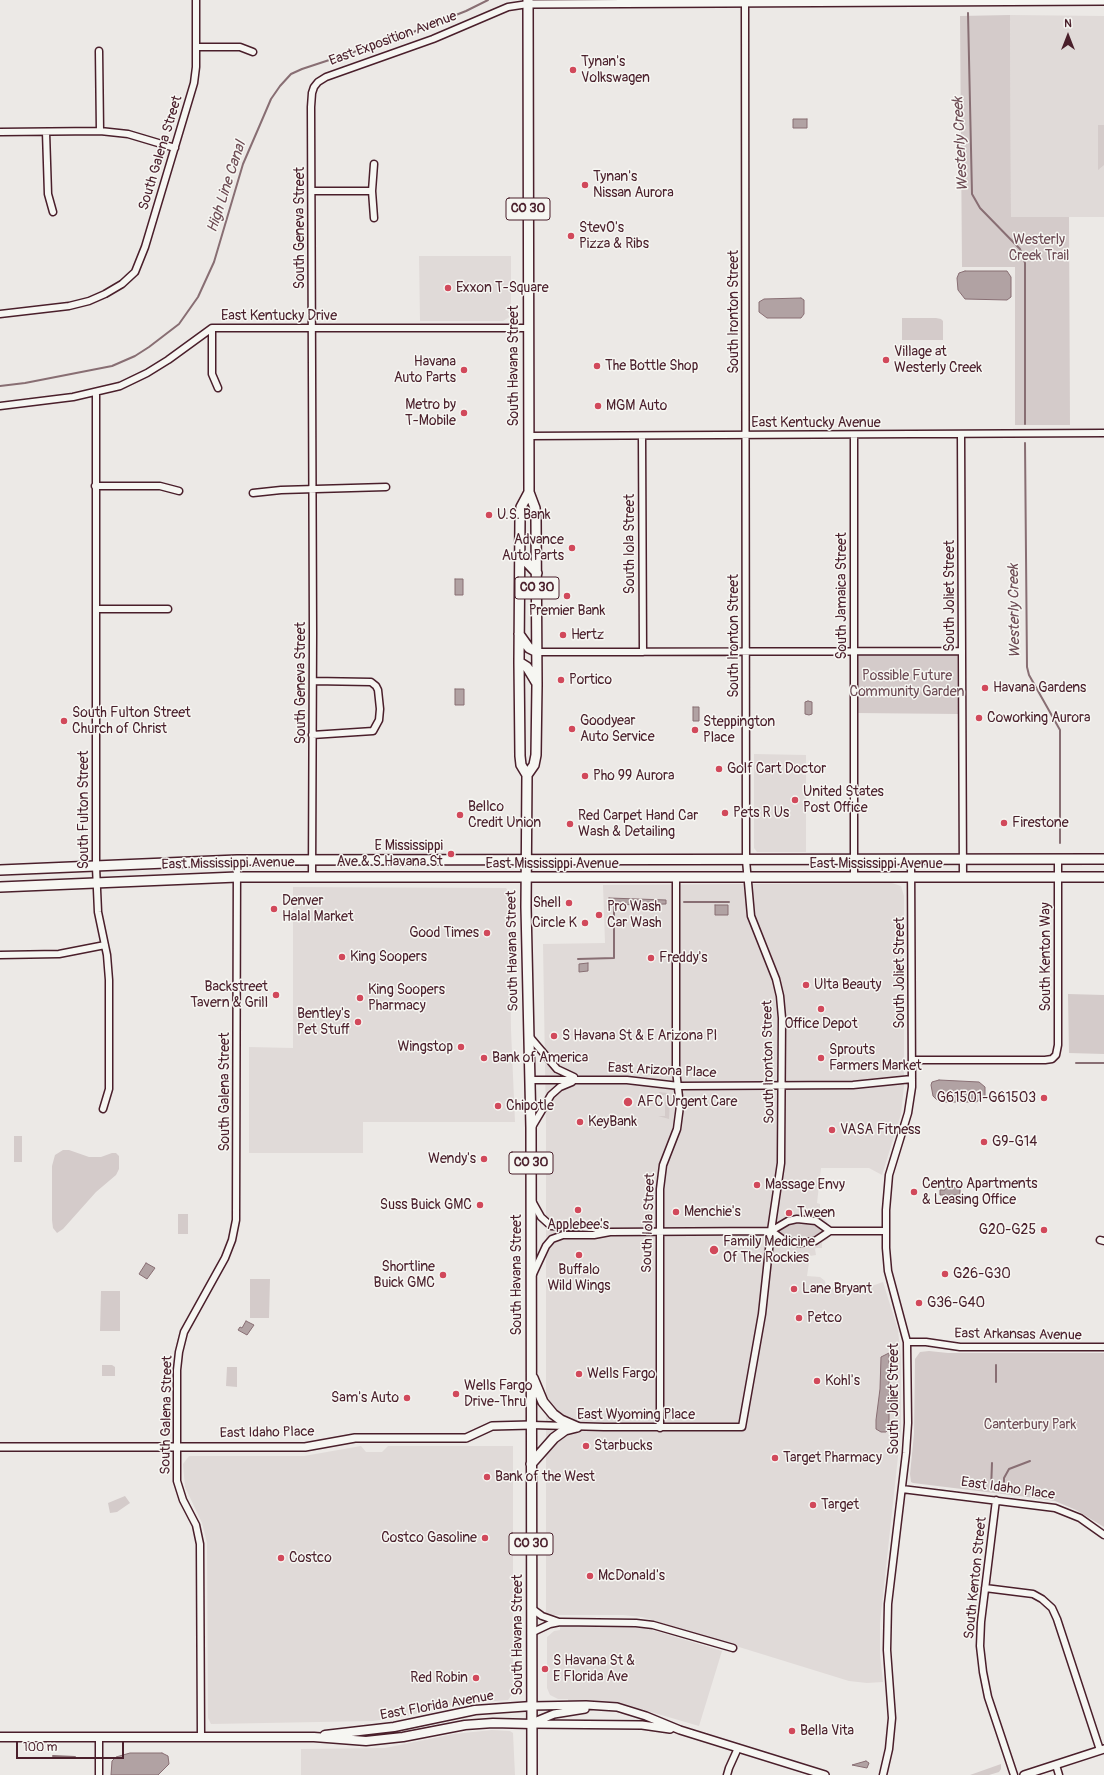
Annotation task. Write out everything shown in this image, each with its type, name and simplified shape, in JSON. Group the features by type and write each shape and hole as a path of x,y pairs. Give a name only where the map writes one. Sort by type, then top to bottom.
{"main road":[{"name":"South Havana Street","path":"527,775 534,765 535,758 537,685 536,518 535,508 529,492 528,436 528,2"},
{"name":"South Havana Street","path":"529,492 520,512 519,662 520,756 521,765 527,775 525,877 531,1128 532,1775"},
{"path":"520,554 537,573"},
{"path":"519,634 529,648 537,652"},
{"path":"519,662 529,670 537,685"},
{"name":"East Mississippi Avenue","path":"0,870 237,860 1104,859"},
{"name":"East Mississippi Avenue","path":"0,887 237,877 1104,877"},
{"path":"531,1375 544,1402 553,1414 565,1422 577,1427"},
{"path":"531,1464 554,1438 565,1430 577,1427"},
{"name":"East Florida Avenue","path":"0,1737 201,1738 314,1736 394,1727 475,1710 532,1706"},
{"name":"East Florida Avenue","path":"314,1736 349,1741 372,1741 398,1738 465,1725 493,1723 532,1724"}],"street":[{"name":"South Galena Street","path":"0,314 78,304 94,300 126,281 138,267 194,83 196,0"},
{"name":"East Exposition Avenue","path":"314,87 326,77 433,40 511,6 528,2 1104,2"},
{"name":"South Ironton Street","path":"742,1427 762,1314 771,1231 781,1163 782,1085 782,1014 780,996 776,979 752,921 746,860 745,3"},
{"path":"196,47 240,47 253,52"},
{"path":"99,51 100,131"},
{"name":"South Geneva Street","path":"312,877 313,489 311,107 314,87"},
{"path":"0,132 100,131 128,134 175,148"},
{"path":"46,132 48,194 53,212"},
{"path":"374,164 372,191 374,218"},
{"path":"312,191 372,191"},
{"path":"212,328 212,374 218,388"},
{"name":"East Kentucky Drive","path":"0,406 73,398 120,386 147,373 168,360 212,328 528,328"},
{"name":"South Fulton Street","path":"96,393 96,883 98,918 105,945 109,972 109,1089 103,1109"},
{"name":"East Kentucky Avenue","path":"528,436 1104,433"},
{"name":"South Jamaica Street","path":"854,434 854,878"},
{"name":"South Joliet Street","path":"961,434 963,878"},
{"name":"South Iola Street","path":"642,436 643,652"},
{"path":"95,486 160,486 179,491"},
{"path":"253,493 281,490 386,487"},
{"path":"96,609 168,609"},
{"path":"537,652 962,651"},
{"path":"312,735 373,731 379,720 380,709 378,690 376,686 370,682 313,681"},
{"name":"South Joliet Street","path":"884,1775 889,1749 892,1718 887,1650 888,1611 908,1439 907,1342 888,1272 885,1231 889,1175 908,1113 912,1079 911,859"},
{"name":"South Kenton Way","path":"912,1060 1045,1060 1052,1059 1056,1055 1058,1045 1058,859"},
{"name":"South Galena Street","path":"201,1738 200,1544 196,1526 179,1489 176,1448 177,1370 180,1345 189,1321 225,1258 232,1240 236,1220 237,860"},
{"name":"South Iola Street","path":"660,1428 660,1184 663,1165 678,1124 680,1106 679,1086 676,1070 676,878"},
{"path":"0,955 59,954 105,945"},
{"path":"529,1035 557,1069 564,1074 581,1080"},
{"name":"East Arizona Place","path":"530,1080 632,1080 679,1086 852,1085 912,1079"},
{"path":"531,1128 551,1094 565,1084 581,1080"},
{"path":"531,1199 541,1217 551,1226 593,1228 604,1232"},
{"path":"532,1277 546,1246 556,1237 563,1235 594,1235 604,1232 771,1231 788,1221 797,1219 816,1221 830,1232"},
{"path":"771,1231 785,1241 800,1243 815,1241 830,1232 885,1231"},
{"name":"East Arkansas Avenue","path":"907,1342 926,1342 960,1347 1104,1347"},
{"name":"East Idaho Place","path":"0,1448 305,1447 355,1438 466,1438 492,1426 531,1425"},
{"name":"East Wyoming Place","path":"531,1425 660,1428 742,1427"},
{"name":"East Idaho Place","path":"902,1489 1055,1508 1080,1518 1104,1535"},
{"name":"South Kenton Street","path":"996,1500 984,1588 980,1633 983,1672 990,1703 1014,1775"},
{"path":"984,1588 1033,1594 1042,1599 1052,1608 1057,1618 1102,1749 1024,1775"},
{"path":"531,1608 542,1616 560,1622"},
{"path":"532,1633 550,1624 560,1622 642,1623 733,1648"},
{"name":"East Florida Avenue","path":"532,1706 586,1705 618,1707 680,1730 815,1774 825,1775"},
{"path":"532,1724 546,1717 563,1712 618,1707"},
{"name":"East Florida Avenue","path":"532,1724 642,1725 680,1730"},
{"path":"99,1737 99,1775"},
{"path":"727,1775 738,1748"},
{"path":"1056,1765 1059,1775"}],"shaded area":[{"path":"1010,15 1104,16 1104,217 1011,217"},
{"path":"793,119 807,119 807,128 793,128"},
{"path":"419,256 511,256 511,316 503,321 420,321"},
{"path":"965,271 1007,271 1011,277 1011,297 1007,300 965,299 958,290 957,278 959,273"},
{"path":"801,298 804,300 804,314 801,318 767,318 759,312 759,302 764,299"},
{"path":"455,579 463,579 463,595 455,595"},
{"path":"455,689 464,689 464,705 455,705"},
{"path":"805,702 812,702 812,714 809,715 805,714"},
{"path":"693,707 699,707 699,721 693,721"},
{"path":"754,754 806,755 806,852 757,852 754,848"},
{"path":"892,883 901,886 904,896 904,1086 901,1114 882,1175 869,1168 821,1168 817,1203 820,1204 820,1217 825,1219 829,1225 829,1235 828,1239 822,1242 822,1248 815,1249 816,1255 810,1256 807,1276 820,1277 825,1281 826,1288 866,1288 883,1282 898,1330 901,1357 901,1429 880,1623 880,1654 883,1682 867,1683 849,1681 642,1617 623,1615 546,1615 546,1125 543,944 605,943 603,885"},
{"path":"293,887 506,888 509,892 511,1030 515,1122 363,1122 363,1153 249,1153 249,1047 293,1048"},
{"path":"609,898 666,900 666,904 609,905"},
{"path":"715,905 728,905 728,915 715,915"},
{"path":"588,963 588,971 579,972 579,964"},
{"path":"939,1080 979,1082 985,1087 985,1097 976,1102 939,1102 933,1096 931,1085 932,1082"},
{"path":"960,1187 960,1195 949,1195 949,1198 945,1198 945,1195 940,1195 940,1190 945,1190 945,1188"},
{"path":"146,1263 155,1268 147,1279 139,1274"},
{"path":"246,1321 254,1325 247,1335 238,1330 240,1327 242,1328"},
{"path":"889,1353 889,1429 886,1432 881,1432 876,1429 876,1420 880,1389 881,1357"},
{"path":"361,1446 366,1452 382,1452 388,1446 513,1446 513,1693 508,1700 457,1704 408,1716 373,1721 211,1724 208,1718 207,1543 202,1523 185,1487 183,1464 189,1456 304,1456"},
{"path":"560,1622 653,1625 652,1630 722,1651 699,1726 620,1703 568,1701 568,1699 558,1699 550,1695 547,1688 547,1637 554,1631 560,1630"},
{"path":"492,1730 510,1731 513,1733 515,1775 301,1775 301,1749 385,1748 454,1734"},
{"path":"130,1753 162,1753 168,1756 169,1764 158,1775 111,1775 112,1761 116,1757"},
{"path":"866,1761 869,1763 867,1768 852,1765"}],"green space":[{"name":"Westerly Creek Trail","path":"1010,15 1011,217 1069,217 1070,425 1015,425 1015,267 962,267 960,16"},
{"path":"1098,125 1104,125 1104,165 1098,170"},
{"path":"902,318 941,319 943,321 943,340 902,340"},
{"name":"Possible Future Community Garden","path":"957,654 958,714 857,713 857,655"},
{"path":"1068,994 1104,995 1104,1054 1069,1053"},
{"path":"659,1092 667,1093 670,1097 669,1119 658,1116 665,1116 665,1095 659,1095"},
{"path":"14,1136 22,1136 22,1162 14,1162"},
{"path":"63,1150 69,1150 89,1157 101,1157 116,1153 119,1156 119,1169 116,1175 96,1192 63,1229 57,1233 53,1228 52,1220 52,1166 55,1155"},
{"path":"178,1214 188,1214 188,1234 178,1234"},
{"path":"808,1219 830,1231 815,1241 793,1243 771,1231 779,1226"},
{"path":"250,1279 270,1279 269,1318 250,1318"},
{"path":"101,1291 120,1291 120,1331 100,1331"},
{"name":"Canterbury Park","path":"929,1351 948,1353 1104,1353 1104,1527 1076,1510 1055,1501 911,1482 910,1474 914,1434 915,1359 920,1352"},
{"path":"102,1365 112,1365 115,1367 115,1376 102,1376"},
{"path":"227,1367 237,1367 237,1387 226,1386"},
{"path":"125,1496 130,1503 117,1512 110,1513 108,1503"},
{"path":"1001,1764 1001,1769 999,1772 989,1775 970,1775"}],"waterway":[{"name":"High Line Canal","path":"0,386 25,383 112,366 135,356 179,324 198,297 214,262 243,164 271,99 291,74 408,34 466,11 488,0"},
{"name":"Westerly Creek","path":"968,13 972,194 980,208 1020,249 1025,263 1025,424"},
{"name":"Westerly Creek","path":"1025,443 1027,667 1029,675 1060,730 1060,843"},
{"path":"684,902 729,902"},
{"path":"578,959 614,958 614,905"},
{"name":"Westerly Creek","path":"1076,1063 1104,1063"},
{"path":"996,1365 996,1382"},
{"path":"1004,1492 1004,1478 1009,1469 1030,1461"},
{"path":"991,1490 992,1463"},
{"path":"53,1756 75,1757"}],"place":[{"name":"Tynan's Volkswagen","path":"573,70"},
{"name":"Tynan's Nissan Aurora","path":"585,185"},
{"name":"StevO's Pizza & Ribs","path":"571,236"},
{"name":"Exxon T-Square","path":"448,288"},
{"name":"Village at Westerly Creek","path":"886,360"},
{"name":"The Bottle Shop","path":"597,366"},
{"name":"Havana Auto Parts","path":"464,370"},
{"name":"MGM Auto","path":"598,406"},
{"name":"Metro by T-Mobile","path":"464,413"},
{"name":"U.S. Bank","path":"489,515"},
{"name":"Advance Auto Parts","path":"572,548"},
{"name":"Premier Bank","path":"567,596"},
{"name":"Hertz","path":"563,635"},
{"name":"Portico","path":"561,680"},
{"name":"Havana Gardens","path":"985,688"},
{"name":"Coworking Aurora","path":"979,718"},
{"name":"South Fulton Street Church of Christ","path":"64,721"},
{"name":"Goodyear Auto Service","path":"572,729"},
{"name":"Steppington Place","path":"695,730"},
{"name":"Golf Cart Doctor","path":"719,769"},
{"name":"Pho 99 Aurora","path":"585,776"},
{"name":"United States Post Office","path":"795,800"},
{"name":"Pets R Us","path":"725,813"},
{"name":"Bellco Credit Union","path":"460,815"},
{"name":"Firestone","path":"1004,823"},
{"name":"Red Carpet Hand Car Wash & Detailing","path":"570,824"},
{"name":"E Mississippi Ave & S Havana St","path":"451,854"},
{"name":"Shell","path":"569,903"},
{"name":"Denver Halal Market","path":"274,909"},
{"name":"Pro Wash Car Wash","path":"599,915"},
{"name":"Circle K","path":"585,923"},
{"name":"Good Times","path":"487,933"},
{"name":"King Soopers","path":"342,957"},
{"name":"Freddy's","path":"651,958"},
{"name":"Ulta Beauty","path":"806,985"},
{"name":"Backstreet Tavern & Grill","path":"276,995"},
{"name":"King Soopers Pharmacy","path":"360,998"},
{"name":"Office Depot","path":"821,1009"},
{"name":"Bentley's Pet Stuff","path":"358,1022"},
{"name":"S Havana St & E Arizona Pl","path":"554,1036"},
{"name":"Wingstop","path":"461,1047"},
{"name":"Bank of America","path":"484,1058"},
{"name":"Sprouts Farmers Market","path":"821,1058"},
{"name":"G61501-G61503","path":"1044,1098"},
{"name":"AFC Urgent Care","path":"628,1102"},
{"name":"Chipotle","path":"498,1106"},
{"name":"KeyBank","path":"580,1122"},
{"name":"VASA Fitness","path":"832,1130"},
{"name":"G9-G14","path":"984,1142"},
{"name":"Wendy's","path":"484,1159"},
{"name":"Massage Envy","path":"757,1185"},
{"name":"Centro Apartments & Leasing Office","path":"914,1192"},
{"name":"Suss Buick GMC","path":"480,1205"},
{"name":"Applebee's","path":"578,1210"},
{"name":"Menchie's","path":"676,1212"},
{"name":"Tween","path":"789,1213"},
{"name":"G20-G25","path":"1044,1230"},
{"name":"Family Medicine Of The Rockies","path":"714,1250"},
{"name":"Buffalo Wild Wings","path":"579,1255"},
{"name":"G26-G30","path":"945,1274"},
{"name":"Shortline Buick GMC","path":"443,1275"},
{"name":"Lane Bryant","path":"794,1289"},
{"name":"G36-G40","path":"919,1303"},
{"name":"Petco","path":"799,1318"},
{"name":"Wells Fargo","path":"579,1374"},
{"name":"Kohl's","path":"817,1381"},
{"name":"Wells Fargo Drive-Thru","path":"456,1394"},
{"name":"Sam's Auto","path":"407,1398"},
{"name":"Starbucks","path":"586,1446"},
{"name":"Target Pharmacy","path":"775,1458"},
{"name":"Bank of the West","path":"487,1477"},
{"name":"Target","path":"813,1505"},
{"name":"Costco Gasoline","path":"485,1538"},
{"name":"Costco","path":"281,1558"},
{"name":"McDonald's","path":"590,1576"},
{"name":"S Havana St & E Florida Ave","path":"545,1669"},
{"name":"Red Robin","path":"476,1678"},
{"name":"Bella Vita","path":"792,1731"}]}
